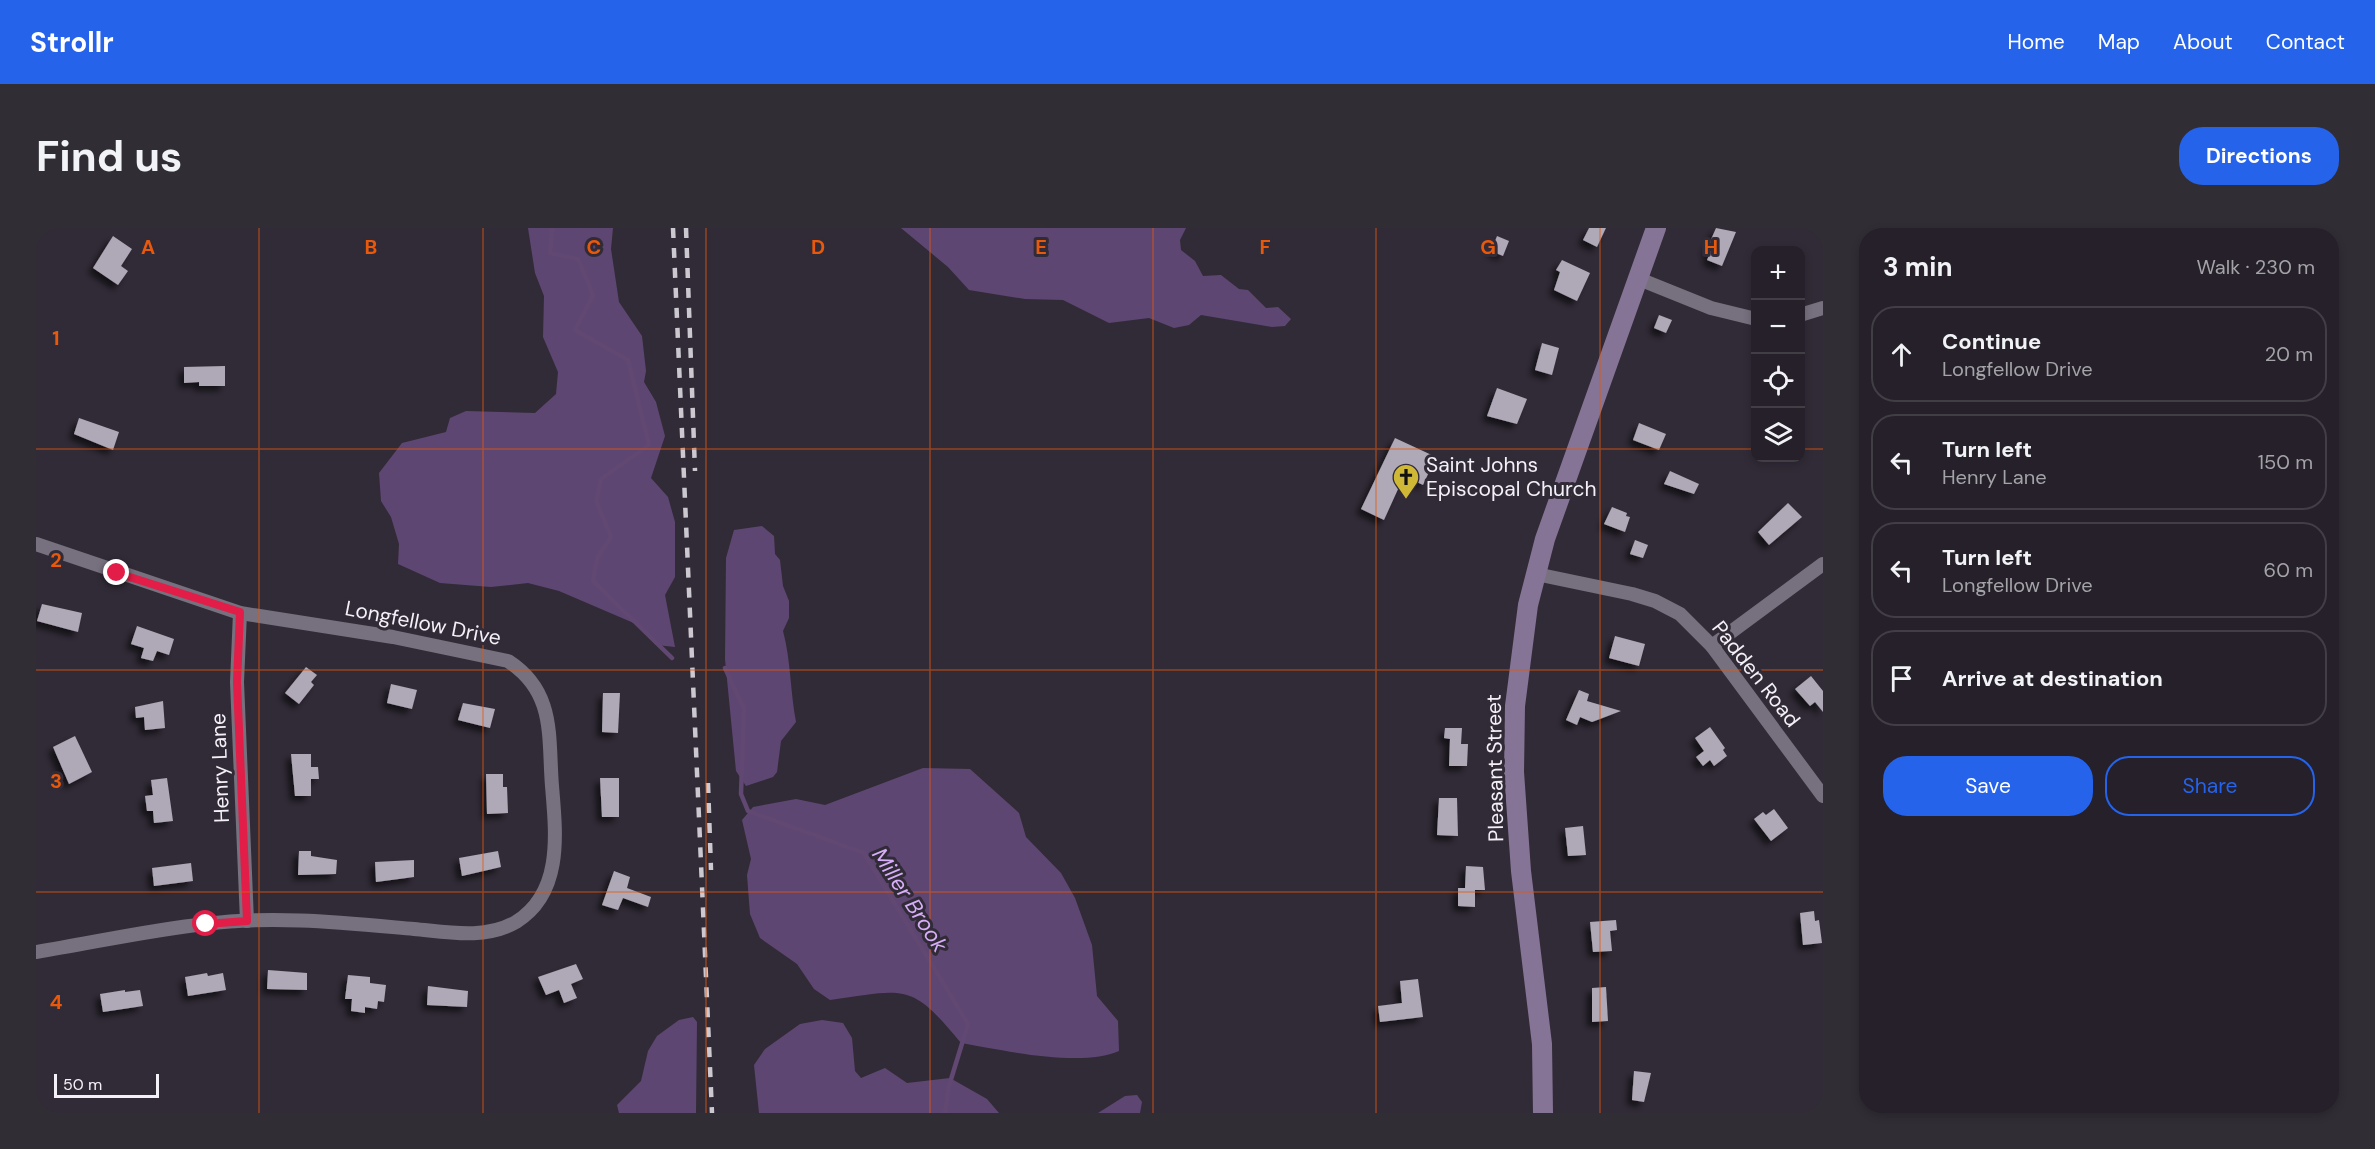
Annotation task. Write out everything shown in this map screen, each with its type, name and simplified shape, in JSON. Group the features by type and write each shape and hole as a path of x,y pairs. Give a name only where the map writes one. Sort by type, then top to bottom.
{"street":[{"name":"Pleasant Street","path":"1543,1113 1542,1044 1521,871 1514,772 1515,706 1527,605 1545,539 1656,228"},
{"path":"1639,279 1711,308 1751,318"},
{"path":"1805,313 1823,308"},
{"name":"Longfellow Drive","path":"36,544 240,612 471,651 508,661 522,670 539,693 550,724 556,824 555,850 549,883 529,912 501,928 469,934 358,924 247,921 206,924 36,952"},
{"path":"1712,646 1823,564"},
{"name":"Padden Road","path":"1536,574 1655,601 1680,615 1712,646 1823,796"},
{"name":"Henry Lane","path":"240,612 237,682 247,921"}],"shaded area":[{"path":"528,228 613,228 611,249 619,302 642,336 646,371 644,382 656,402 665,436 651,478 668,497 675,522 675,577 665,595 675,647 656,645 636,624 559,591 528,583 491,587 440,583 398,564 399,544 391,517 381,501 379,473 402,443 446,432 450,418 466,411 535,413 556,394 558,372 543,337 544,296 535,273"},
{"path":"901,228 1186,228 1180,240 1181,250 1195,261 1203,276 1221,275 1239,289 1248,290 1266,308 1278,307 1291,319 1285,326 1272,327 1201,315 1189,325 1174,328 1149,318 1109,323 1063,300 1025,299 969,290 948,267"},
{"path":"762,526 774,536 775,554 780,560 783,586 789,601 789,618 783,631 796,722 781,741 777,772 773,777 746,786 736,771 725,659 726,558 734,530"},
{"path":"923,768 970,769 1019,813 1026,837 1061,873 1075,898 1092,945 1097,996 1118,1021 1119,1051 1103,1056 1063,1058 961,1043 930,1009 905,994 875,994 830,1000 814,989 797,964 760,938 750,914 747,875 751,859 742,820 753,807 796,799 825,805"},
{"path":"693,1017 697,1022 696,1113 619,1113 617,1105 641,1081 648,1051 657,1036 679,1020"},
{"path":"822,1020 843,1023 852,1038 855,1071 861,1078 885,1068 907,1083 950,1078 987,1099 999,1113 759,1113 754,1065 765,1049 800,1024"},
{"path":"1137,1095 1142,1102 1140,1113 1098,1113 1125,1096"}],"building":[{"path":"1589,228 1606,228 1597,247 1583,240"},
{"path":"1716,228 1736,232 1722,266 1707,260 1710,253 1706,251"},
{"path":"113,236 132,249 121,266 128,271 118,285 93,268"},
{"path":"1497,236 1509,241 1503,256 1491,251"},
{"path":"1562,260 1590,273 1577,301 1554,290 1560,272 1556,270"},
{"path":"1659,315 1672,320 1666,333 1654,328"},
{"path":"1542,343 1559,348 1552,375 1535,370"},
{"path":"225,366 225,386 199,386 199,382 184,383 184,367"},
{"path":"1497,388 1527,399 1517,424 1487,416"},
{"path":"79,418 119,432 113,450 74,434"},
{"path":"1639,423 1666,434 1659,450 1633,440"},
{"path":"1395,438 1436,457 1423,485 1404,476 1384,520 1361,509"},
{"path":"1670,471 1699,484 1694,494 1664,484"},
{"path":"1788,503 1802,517 1769,545 1758,532"},
{"path":"1612,507 1627,513 1626,516 1630,517 1625,532 1604,524"},
{"path":"1635,540 1648,545 1643,558 1630,554"},
{"path":"42,604 82,613 78,632 37,621"},
{"path":"137,626 174,639 169,655 157,651 153,661 141,658 144,648 131,644"},
{"path":"1615,636 1645,644 1639,666 1609,658"},
{"path":"306,667 317,675 311,682 314,685 299,704 285,693"},
{"path":"1811,676 1823,691 1823,712 1815,702 1810,706 1795,689"},
{"path":"391,684 417,690 412,709 387,703"},
{"path":"1579,690 1589,694 1587,701 1621,711 1592,722 1580,717 1577,725 1566,720"},
{"path":"603,693 620,693 618,733 602,732"},
{"path":"163,701 165,728 145,730 144,717 136,718 135,707"},
{"path":"463,703 495,709 490,728 458,720"},
{"path":"1710,727 1725,748 1723,750 1727,756 1714,766 1710,760 1703,766 1696,757 1704,751 1695,738"},
{"path":"1445,728 1462,728 1461,744 1468,744 1467,766 1449,766 1450,739 1444,738"},
{"path":"75,736 92,772 69,784 53,747"},
{"path":"291,754 311,754 311,767 318,767 319,779 311,779 311,796 295,796"},
{"path":"486,774 503,774 503,787 507,787 508,813 487,814"},
{"path":"167,778 173,821 154,823 153,811 147,811 145,796 153,795 151,780"},
{"path":"600,778 619,778 619,817 602,817"},
{"path":"1439,798 1457,798 1458,836 1437,835"},
{"path":"1774,809 1788,828 1771,841 1754,819 1763,812 1766,815"},
{"path":"1583,826 1586,855 1568,856 1565,828"},
{"path":"299,851 311,851 311,856 337,860 336,874 298,875"},
{"path":"498,851 501,867 462,876 459,858"},
{"path":"414,860 414,877 376,882 375,862"},
{"path":"191,863 193,881 154,886 152,868"},
{"path":"1466,866 1483,867 1485,890 1475,890 1475,907 1458,906 1458,888 1465,888"},
{"path":"614,871 630,877 627,888 651,897 648,907 623,898 618,910 602,905"},
{"path":"1814,911 1815,921 1819,920 1822,943 1803,945 1800,913"},
{"path":"1616,920 1617,930 1610,931 1612,951 1593,952 1590,922"},
{"path":"576,964 583,979 571,984 577,998 564,1003 559,990 546,995 538,977"},
{"path":"268,970 307,973 307,990 267,989"},
{"path":"207,973 208,976 223,973 226,990 188,996 185,977"},
{"path":"348,975 370,977 370,983 386,985 384,1002 378,1001 377,1009 365,1007 365,1013 351,1011 352,999 345,999"},
{"path":"1418,979 1423,1017 1380,1022 1378,1006 1402,1003 1400,981"},
{"path":"428,986 468,991 467,1007 427,1005"},
{"path":"1606,987 1608,1021 1592,1022 1592,988"},
{"path":"125,990 125,992 140,990 143,1006 103,1012 100,994"},
{"path":"1634,1071 1651,1073 1644,1102 1632,1100"}],"waterway":[{"name":"Miller Brook","path":"552,228 550,253 578,259 593,295 575,330 628,360 649,445 601,479 596,501 611,537 597,558 593,581 672,658"},
{"name":"Miller Brook","path":"725,668 744,709 741,794 748,811 864,853 968,1024 949,1086 945,1113"}],"railway":[{"path":"673,228 712,1113"},
{"path":"686,228 695,471"},
{"path":"708,783 711,870"}],"place":[{"name":"Saint Johns Episcopal Church","path":"1406,500"}],"route":[{"path":"117,573 240,612 237,682 244,810 243,874 247,921 206,924"}]}
